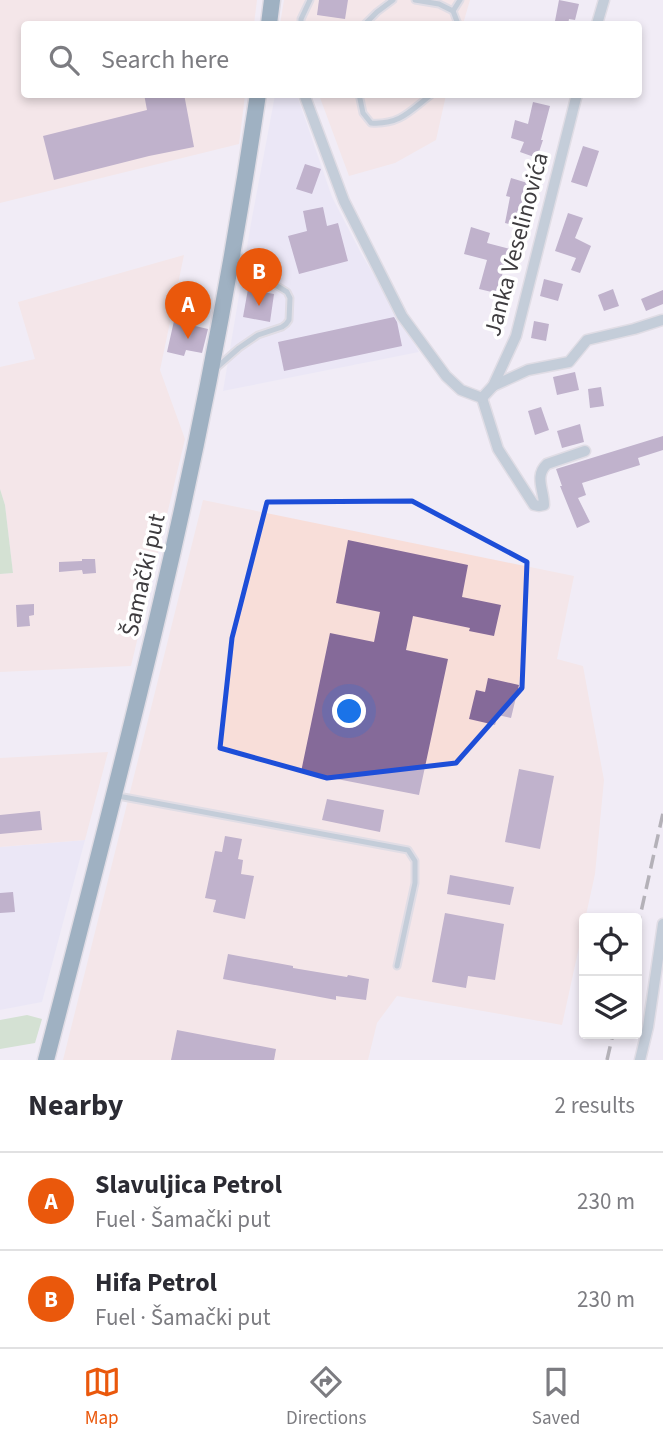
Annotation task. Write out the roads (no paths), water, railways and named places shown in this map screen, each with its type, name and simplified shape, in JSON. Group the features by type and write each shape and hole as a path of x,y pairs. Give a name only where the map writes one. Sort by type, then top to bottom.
{"main road":[{"path":"268,21 272,0"},
{"name":"Šamački put","path":"46,1060 163,597 210,374 257,98"}],"street":[{"path":"598,21 604,0"},
{"path":"305,98 344,201 402,316 446,376 461,390 482,398 498,449 534,505 544,505 540,483 543,468 547,464 585,451"},
{"name":"Janka Veselinovića","path":"482,398 493,386 516,336 577,98"},
{"path":"493,386 528,370 569,362 587,340 662,320"},
{"path":"640,1060 648,1027 663,925"}],"lane":[{"path":"301,21 310,0"},
{"path":"368,21 393,0"},
{"path":"415,0 439,4 453,11 457,21"},
{"path":"453,11 460,0"},
{"path":"360,98 363,113 371,123 386,124 402,117 427,98"},
{"path":"210,374 258,335 282,327 289,320 290,298 287,292 265,279 233,249"},
{"path":"115,795 408,850 415,861 415,883 397,966"}],"railway":[{"path":"641,913 663,813"},
{"path":"607,1060 612,1039"}],"place":[{"name":"Hifa Petrol","path":"259,306"},
{"name":"Slavuljica Petrol","path":"188,339"}]}
